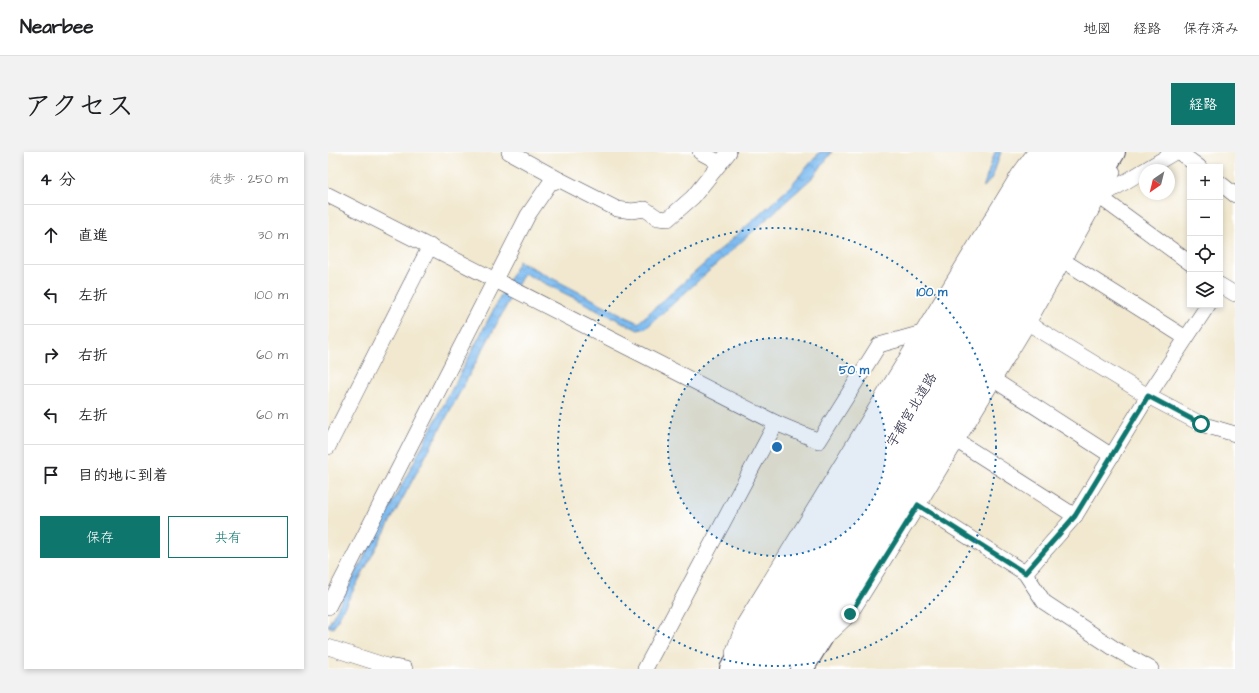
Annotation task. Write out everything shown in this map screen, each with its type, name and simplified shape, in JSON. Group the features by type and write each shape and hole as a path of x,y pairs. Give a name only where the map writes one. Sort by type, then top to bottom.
{"highway":[{"path":"731,669 792,574 1053,152"},
{"name":"宇都宮北道路","path":"754,669 1070,152"},
{"name":"宇都宮北道路","path":"778,669 1094,152"},
{"path":"802,669 1030,294 1114,152"}],"street":[{"path":"509,152 617,209 632,211 645,209 658,218 668,219 693,197 725,158 700,152"},
{"path":"727,669 744,624 1019,174 1035,152"},
{"path":"816,645 850,614 1028,323 1124,152"},
{"path":"1100,197 1175,152"},
{"path":"1179,152 1195,164"},
{"path":"328,607 528,214 550,183 560,180"},
{"path":"1223,185 1235,194"},
{"path":"328,195 776,422 819,441 879,345 922,333"},
{"path":"1100,197 1187,261"},
{"path":"328,447 430,246"},
{"path":"1064,261 1186,338"},
{"path":"1223,287 1235,294"},
{"path":"1025,573 1075,516 1148,396 1206,308"},
{"path":"1028,323 1148,396 1201,424 1235,434"},
{"path":"994,380 1112,456"},
{"path":"645,669 776,422"},
{"path":"957,441 1075,516"},
{"path":"918,505 1025,573 1044,602 1115,649 1151,669"},
{"path":"328,647 389,668 405,669"}],"water":[{"path":"820,152 832,152 814,176 646,328 638,330 524,273 333,628 328,626 519,261 638,323 787,190"},
{"path":"995,152 1001,152 992,178 983,188"}],"route":[{"path":"850,614 918,505 1025,573 1075,516 1148,396 1201,424"}]}
